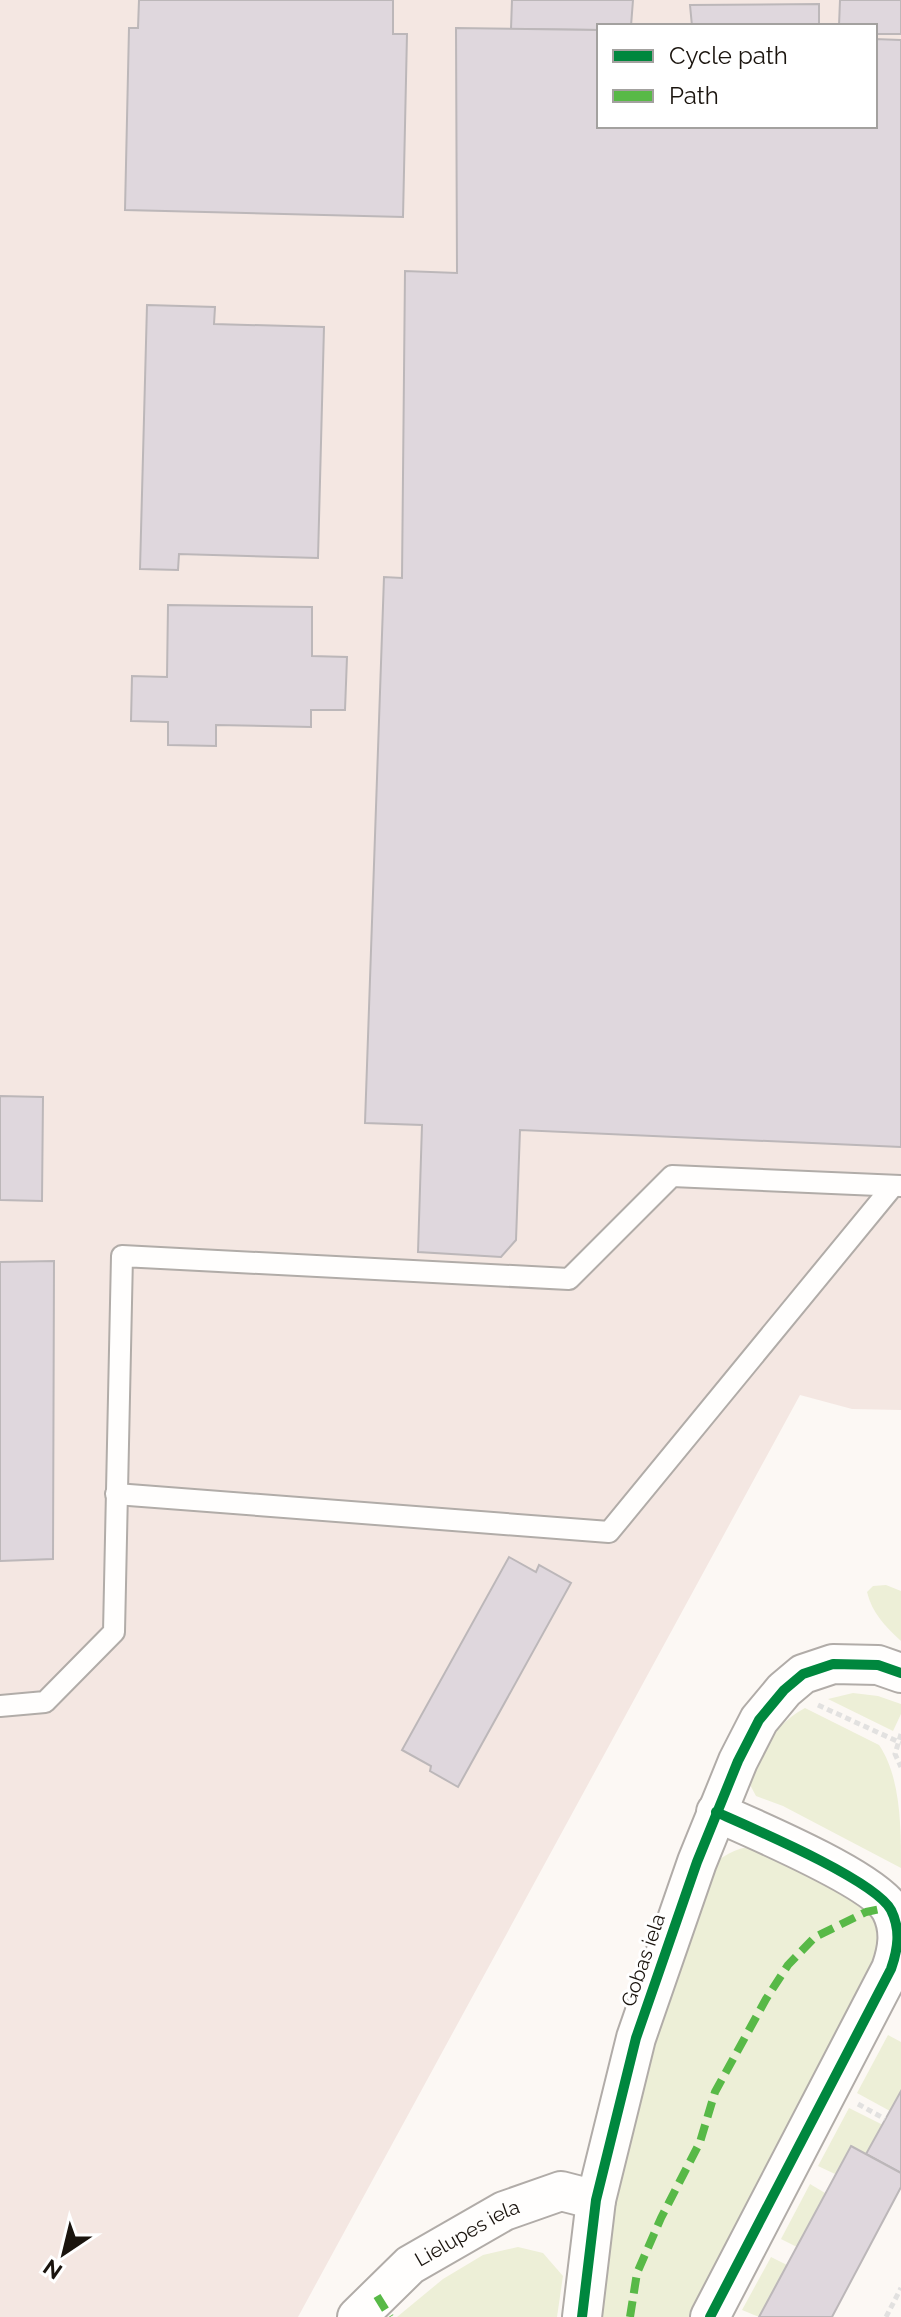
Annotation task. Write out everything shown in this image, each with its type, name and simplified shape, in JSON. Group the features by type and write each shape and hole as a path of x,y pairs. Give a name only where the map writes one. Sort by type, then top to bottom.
{"street":[{"name":"Gobas iela","path":"582,2317 596,2200 636,2038 716,1812 759,1720 784,1690 803,1674 833,1664 878,1665 901,1673"},
{"path":"710,2317 882,1986 898,1949 898,1926 890,1907 867,1886 716,1812"},
{"name":"Lielupes iela","path":"357,2317 410,2265 504,2211 561,2191 596,2200"}],"lane":[{"path":"0,1706 45,1702 114,1632 122,1256 569,1279 672,1176 897,1186"},
{"path":"116,1494 609,1532 897,1186"}],"path":[{"path":"784,1690 899,1743"},
{"path":"901,1734 895,1754 901,1767"},
{"path":"848,2098 885,2119"},
{"path":"886,2317 901,2288"}],"shaded area":[{"path":"0,0 901,0 901,1410 852,1409 800,1395 298,2317 0,2317"}],"green space":[{"path":"886,1585 901,1591 901,1641 880,1619 867,1592 873,1586"},
{"path":"853,1693 878,1696 901,1704 901,1714 893,1731 828,1699"},
{"path":"805,1708 879,1745 896,1787 901,1868 783,1806 756,1796 749,1783 763,1750 785,1722"},
{"path":"761,1845 873,1910 883,1945 825,2066 690,2317 598,2317 609,2240 632,2125 680,1956 712,1866 734,1851"},
{"path":"888,2035 901,2042 901,2091 890,2111 857,2093"},
{"path":"849,2108 883,2125 866,2154 851,2146 835,2174 818,2166"},
{"path":"810,2184 825,2193 797,2247 781,2239"},
{"path":"518,2247 543,2253 563,2276 557,2317 397,2317 443,2279 483,2255"},
{"path":"771,2257 787,2265 759,2317 742,2310"}],"building":[{"path":"139,0 393,0 393,34 407,34 403,217 125,210 129,28 138,28"},
{"path":"512,0 633,0 631,24 597,24 597,30 511,29"},
{"path":"840,0 901,0 901,34 877,34 877,24 839,24"},
{"path":"819,4 819,24 692,24 690,5"},
{"path":"456,28 597,30 597,128 877,128 877,39 901,40 901,1147 520,1130 516,1240 501,1257 418,1252 422,1125 365,1123 384,577 402,578 405,271 457,273"},
{"path":"147,305 215,307 214,324 324,327 318,558 179,554 178,570 140,569"},
{"path":"168,605 312,607 312,656 347,657 345,710 311,710 311,727 216,725 216,746 168,745 168,722 131,721 132,676 167,677"},
{"path":"0,1096 43,1097 42,1201 0,1200"},
{"path":"54,1261 53,1559 0,1561 0,1262"},
{"path":"509,1557 536,1572 539,1565 571,1583 458,1787 430,1771 431,1766 402,1750"},
{"path":"901,2091 901,2173 866,2154"},
{"path":"851,2146 901,2173 901,2187 832,2317 759,2317"}],"marked path":[{"path":"630,2317 637,2273 700,2142 715,2092 766,1999 788,1965 815,1937 866,1912 890,1907"},
{"path":"377,2296 390,2317"}],"cycle path":[{"path":"582,2317 596,2200 636,2038 697,1862 738,1761 759,1720 784,1690 803,1674 833,1664 878,1665 901,1673"},
{"path":"710,2317 891,1969 897,1940 891,1910 862,1884 783,1842 716,1812"}]}
